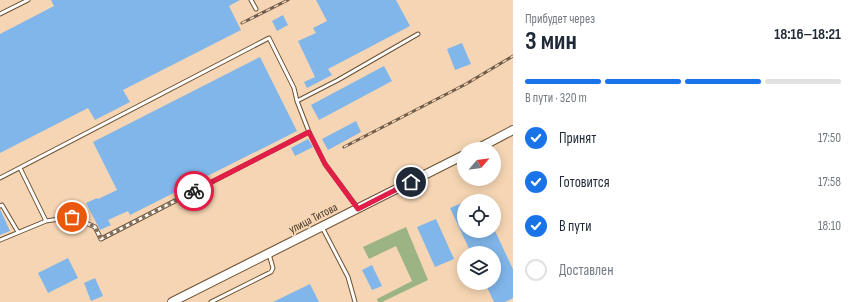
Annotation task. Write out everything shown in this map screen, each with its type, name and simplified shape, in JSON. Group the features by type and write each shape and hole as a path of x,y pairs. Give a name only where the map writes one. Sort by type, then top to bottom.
{"main road":[{"path":"490,142 513,130"},
{"name":"улица Титова","path":"172,302 457,159"}],"lane":[{"path":"0,14 28,0"},
{"path":"252,0 256,9"},
{"path":"297,101 338,80 418,34"},
{"path":"0,178 269,38 294,88 297,101 309,132 325,164 358,209"},
{"path":"0,240 46,221 72,217 95,227 101,239 309,132"},
{"path":"20,168 46,221"},
{"path":"0,206 2,205 18,232"},
{"path":"322,227 348,277 355,302"},
{"path":"211,302 271,272 273,268 269,254"}],"green space":[{"path":"406,227 428,280 382,302 378,302 377,299 412,281 396,246 369,259 363,247"}],"building":[{"path":"51,0 240,0 229,6 241,30 123,90 130,102 95,120 88,108 0,153 0,34 54,6"},
{"path":"316,0 396,0 410,26 328,69 332,75 307,88 304,82 315,77 298,41 316,33 313,28 327,21"},
{"path":"283,15 288,25 277,31 272,21"},
{"path":"462,43 471,64 455,70 447,49"},
{"path":"260,57 297,131 130,215 128,211 108,220 111,225 100,230 86,203 117,190 93,142"},
{"path":"384,66 392,81 319,120 311,105"},
{"path":"356,121 361,132 328,150 322,139"},
{"path":"308,139 313,147 295,156 291,148"},
{"path":"457,205 457,223 450,208"},
{"path":"0,209 10,231 0,235"},
{"path":"436,219 454,259 435,267 417,227"},
{"path":"464,238 498,238 513,269 513,298 505,302 494,302 488,290 501,290 501,246 468,246"},
{"path":"68,258 78,278 48,293 38,273"},
{"path":"372,265 382,286 372,290 362,270"},
{"path":"95,278 103,296 91,301 84,283"},
{"path":"310,284 319,302 273,302"}],"railway":[{"path":"242,23 288,0"},
{"path":"344,147 466,84 513,56"}],"way so far":[{"path":"72,217 95,227 101,239 194,191"}],"route":[{"path":"194,191 309,132 325,164 358,209 411,182"}]}
